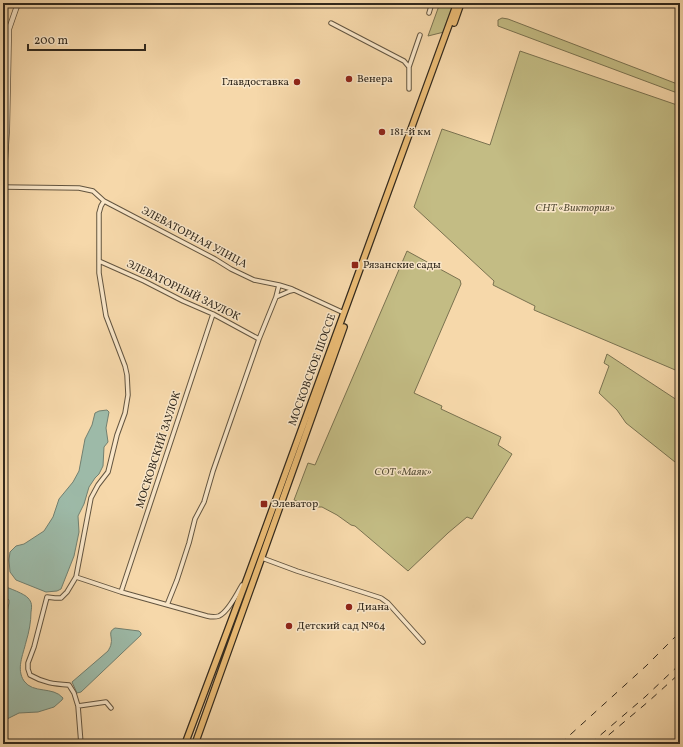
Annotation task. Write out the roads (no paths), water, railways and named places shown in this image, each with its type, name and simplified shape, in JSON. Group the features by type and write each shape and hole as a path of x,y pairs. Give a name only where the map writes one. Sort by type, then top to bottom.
{"highway":[{"name":"МОСКОВСКОЕ ШОССЕ","path":"185,744 248,576 457,3"},
{"name":"МОСКОВСКОЕ ШОССЕ","path":"195,744 461,3"}],"street":[{"path":"3,192 9,29 18,3"},
{"path":"429,13 432,3"},
{"path":"331,23 404,61 409,67"},
{"path":"409,89 409,67 420,35"},
{"name":"ЭЛЕВАТОРНАЯ УЛИЦА","path":"3,187 78,188 93,192 104,201 215,259 231,269 254,280 279,285 294,290 344,313"},
{"path":"81,744 78,706 74,693 69,685 54,684 39,680 30,675 28,663 34,647 47,597 61,598 67,592 76,577 91,498 98,485 108,472 117,435 125,413 128,395 125,366 106,316 99,273 99,213 104,201"},
{"name":"ЭЛЕВАТОРНЫЙ ЗАУЛОК","path":"99,261 213,314 259,339"},
{"path":"167,605 177,580 195,519 204,502 213,471 279,285"},
{"path":"276,297 294,290"},
{"name":"МОСКОВСКИЙ ЗАУЛОК","path":"121,592 213,314"},
{"path":"262,558 381,598 388,602 423,642"},
{"path":"76,577 121,592 207,616 218,616 223,614 231,604 248,576"},
{"path":"78,706 106,702 111,708"}],"railway":[{"path":"560,744 646,666 680,632"},
{"path":"590,744 645,697 680,664"},
{"path":"598,744 680,673"}],"place":[{"name":"Венера","path":"349,79"},
{"name":"Главдоставка","path":"297,82"},
{"name":"181-й км","path":"382,132"},
{"name":"Рязанские сады","path":"355,265"},
{"name":"Элеватор","path":"264,504"},
{"name":"Диана","path":"349,607"},
{"name":"Детский сад №64","path":"289,626"}],"park label":[{"name":"СНТ «Виктория»","path":"575,208"},
{"name":"СОТ «Маяк»","path":"403,472"}]}
